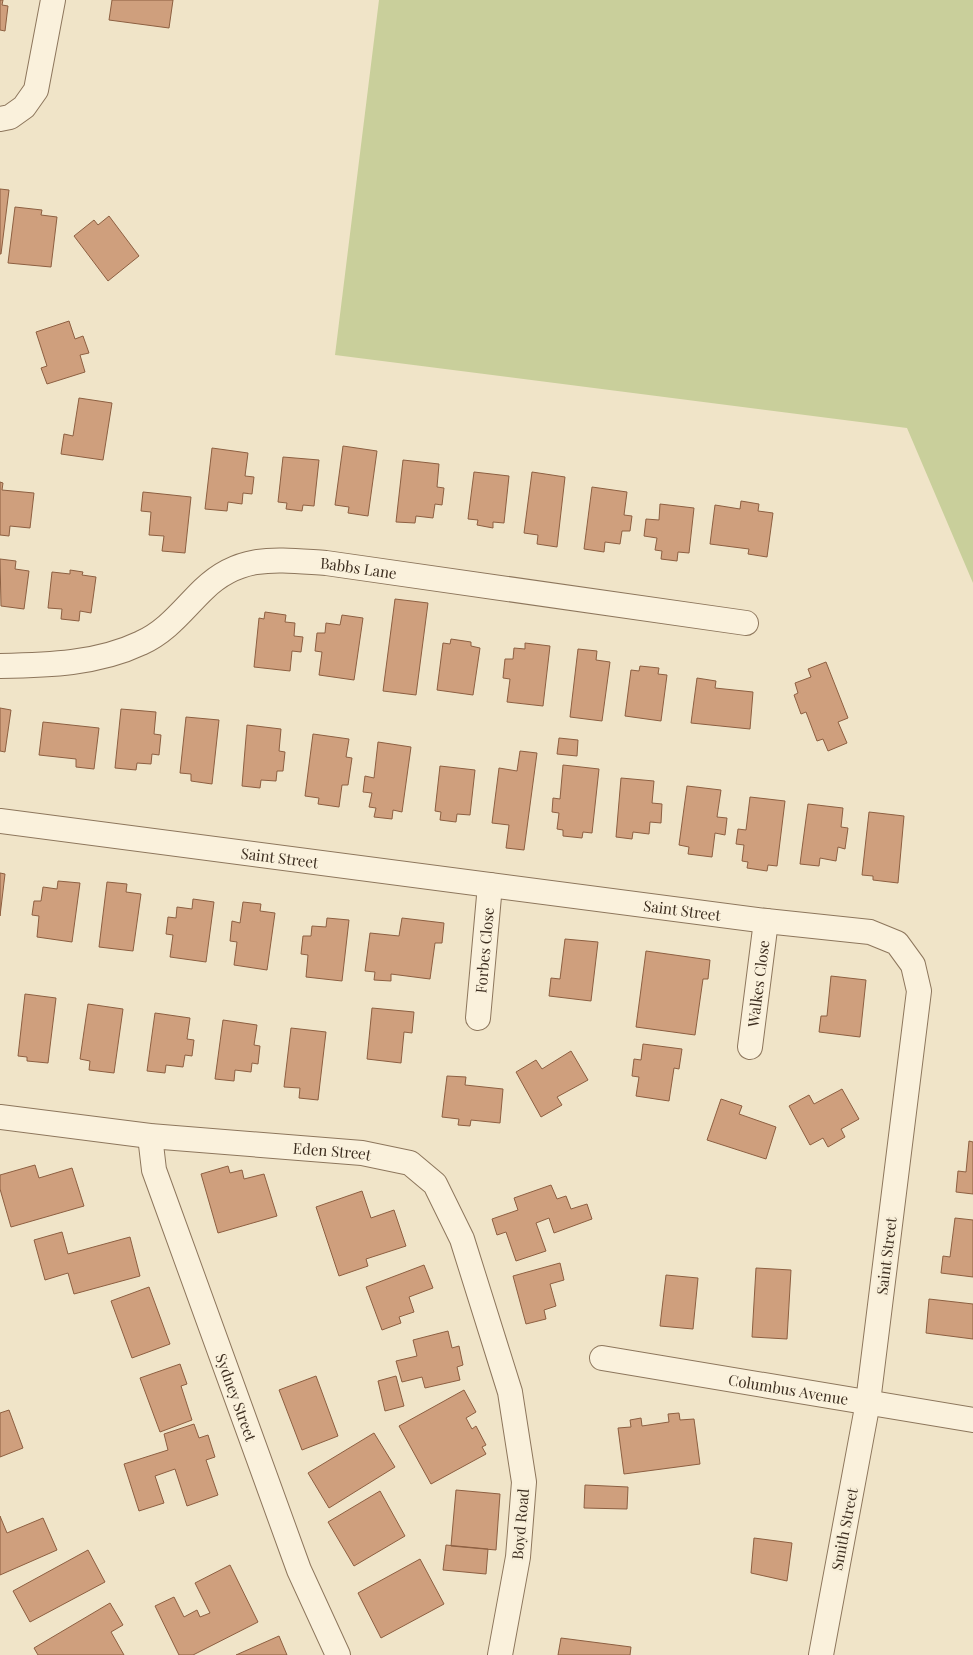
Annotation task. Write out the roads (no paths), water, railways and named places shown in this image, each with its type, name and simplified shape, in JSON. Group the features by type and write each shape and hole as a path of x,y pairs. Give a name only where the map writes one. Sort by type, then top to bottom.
{"street":[{"path":"0,119 10,117 24,108 36,90 53,0"},
{"name":"Babbs Lane","path":"0,666 49,665 111,656 143,643 171,624 205,588 222,575 243,564 275,560 326,563 746,623"},
{"name":"Saint Street","path":"0,821 766,921 870,932 897,943 913,965 919,991 868,1402"},
{"name":"Forbes Close","path":"478,1018 490,885"},
{"name":"Walkes Close","path":"750,1046 766,921"},
{"name":"Eden Street","path":"0,1116 150,1136 362,1153 410,1163 435,1184 462,1239 510,1392"},
{"name":"Sydney Street","path":"150,1136 154,1170 299,1570 338,1655"},
{"name":"Columbus Avenue","path":"602,1358 973,1420"},
{"name":"Boyd Road","path":"500,1655 518,1557 524,1482 510,1392"},
{"name":"Smith Street","path":"821,1655 868,1402"}]}
